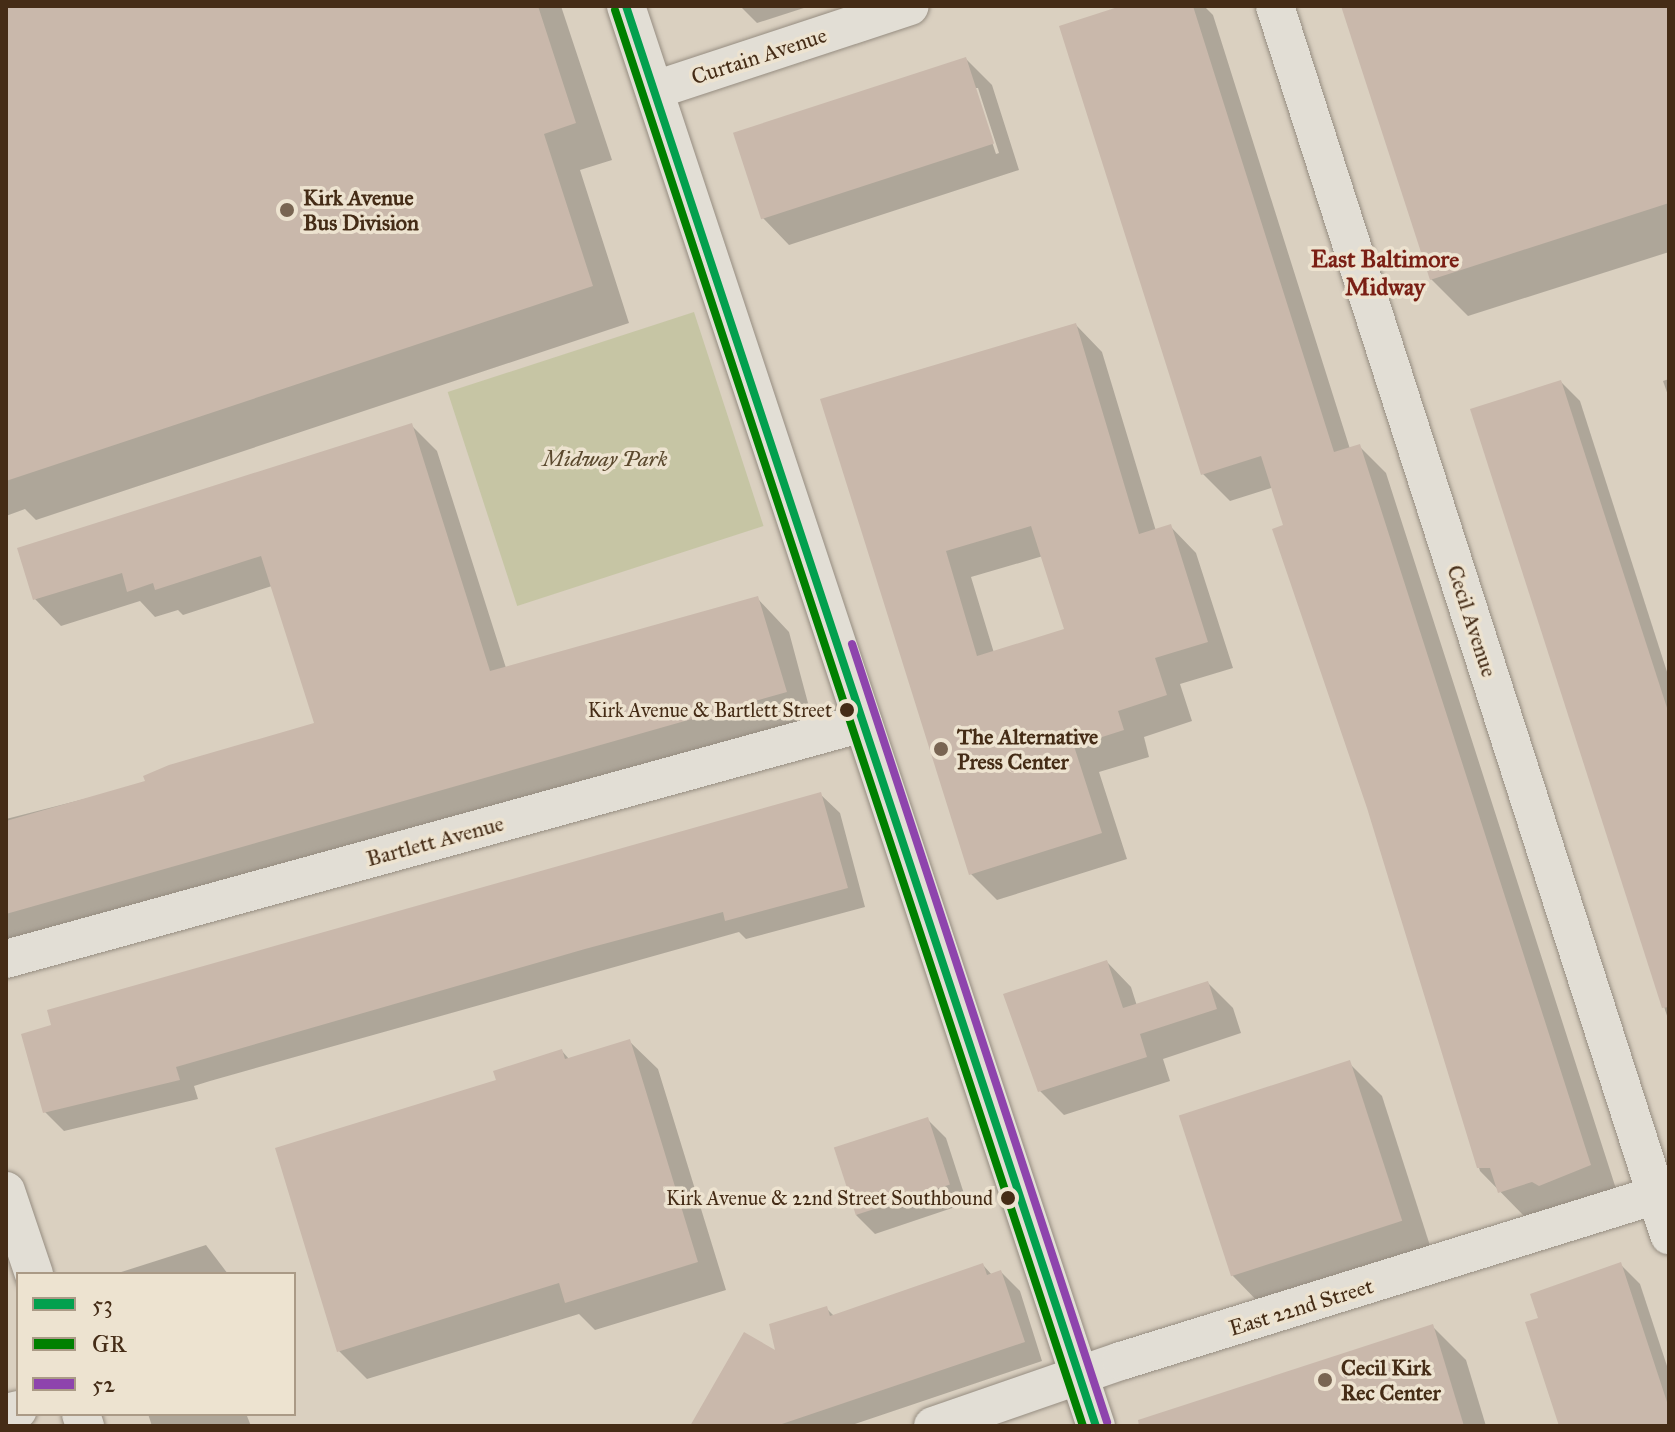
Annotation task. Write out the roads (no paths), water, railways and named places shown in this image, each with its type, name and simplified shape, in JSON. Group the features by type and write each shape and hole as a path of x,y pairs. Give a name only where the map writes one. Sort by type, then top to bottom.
{"street":[{"path":"626,6 1082,1374 1096,1426"},
{"name":"Curtain Avenue","path":"655,90 910,6"},
{"name":"Cecil Avenue","path":"1275,6 1663,1193 1669,1235"},
{"name":"Bartlett Avenue","path":"6,959 863,723"},
{"path":"6,1191 33,1272"},
{"name":"East 22nd Street","path":"933,1426 1082,1374 1663,1193"}],"place":[{"name":"Kirk Avenue Bus Division","path":"287,210"},
{"name":"Kirk Avenue & Bartlett Street","path":"847,710"},
{"name":"The Alternative Press Center","path":"941,749"},
{"name":"Kirk Avenue & 22nd Street Southbound","path":"1008,1198"},
{"name":"Cecil Kirk Rec Center","path":"1325,1380"}],"district":[{"name":"East Baltimore Midway","path":"1385,274"}],"park label":[{"name":"Midway Park","path":"605,459"}]}
